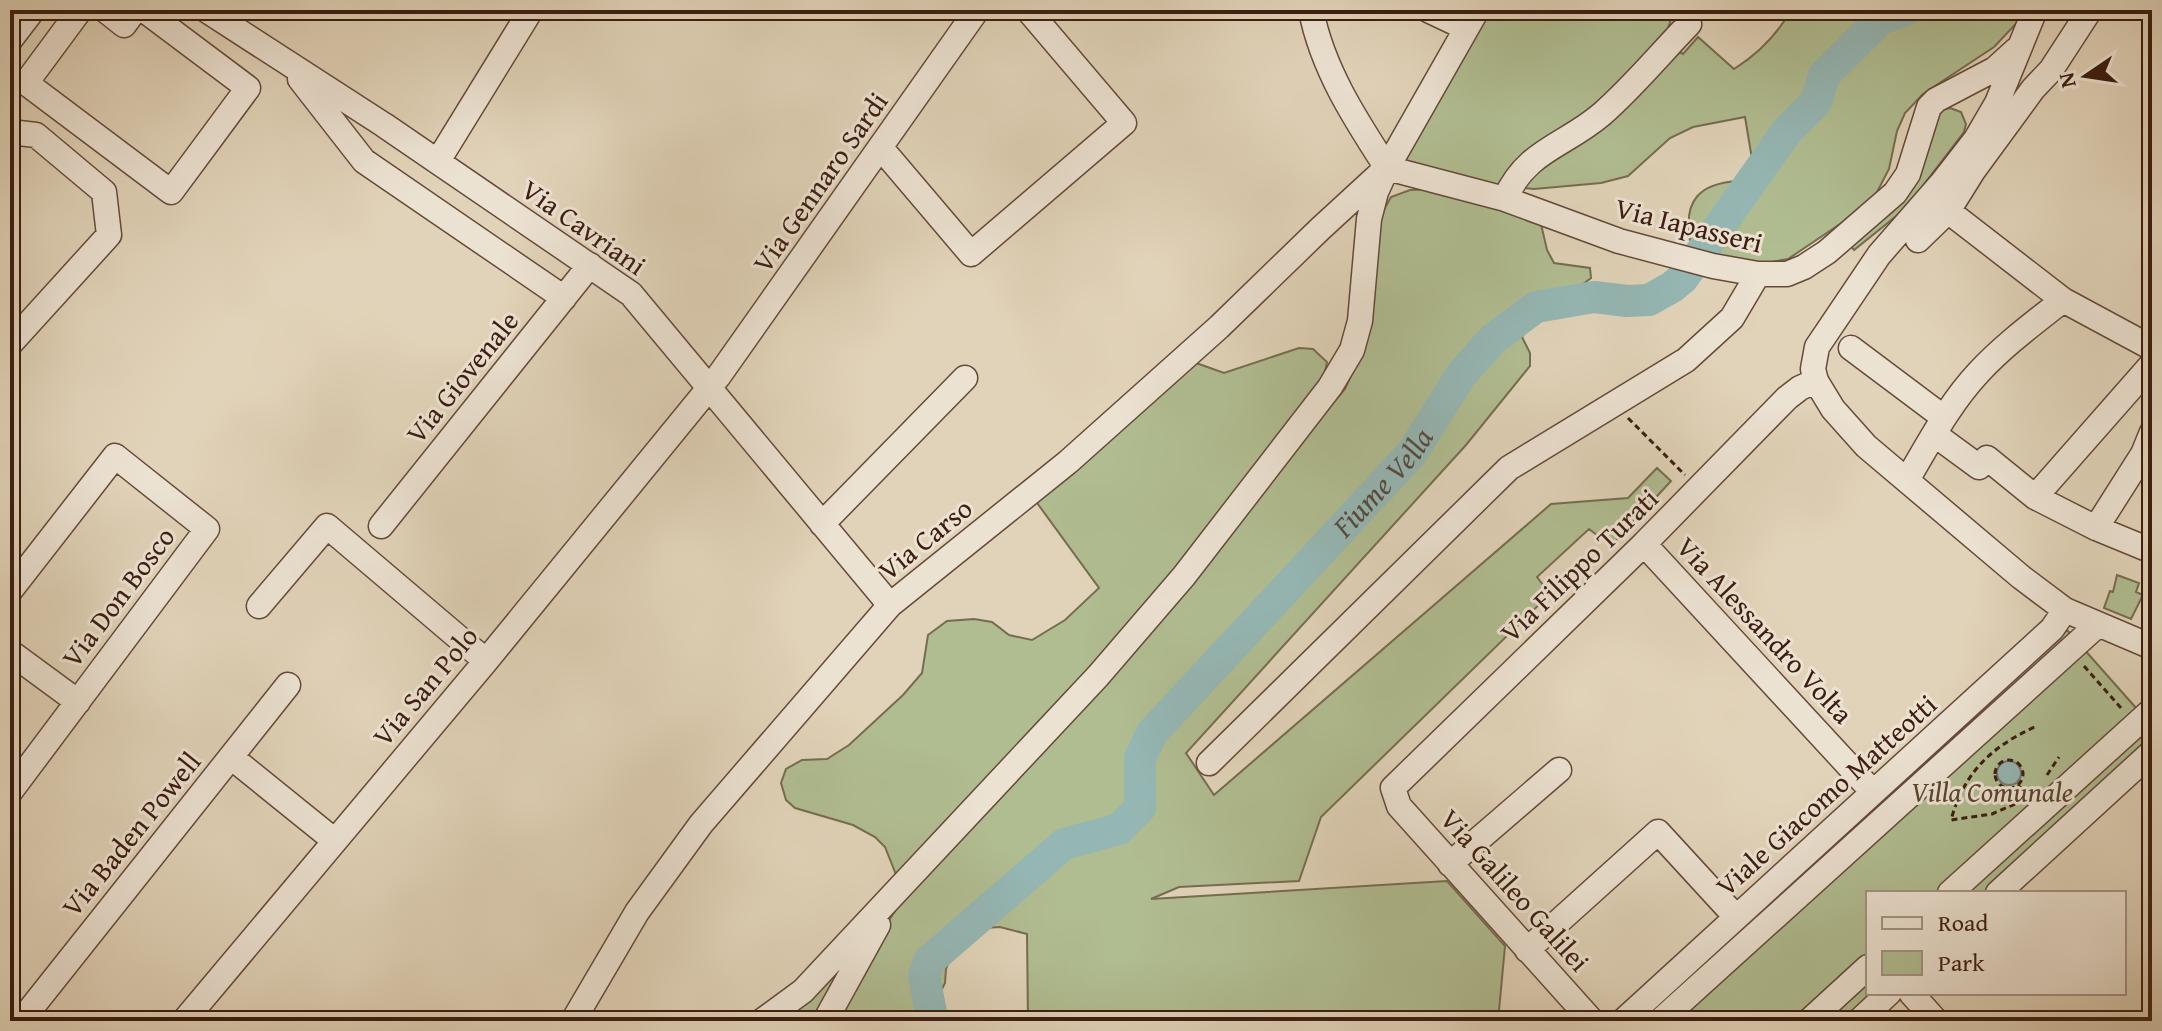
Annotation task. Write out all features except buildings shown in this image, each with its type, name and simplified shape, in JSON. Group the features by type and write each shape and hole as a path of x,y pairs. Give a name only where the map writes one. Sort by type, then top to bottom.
{"street":[{"path":"10,40 33,10"},
{"path":"105,10 124,25 135,10"},
{"path":"73,12 26,83 171,192 248,88 144,10"},
{"name":"Via Cavriani","path":"206,10 438,161 631,294 890,605"},
{"path":"438,161 531,10"},
{"name":"Via Gennaro Sardi","path":"709,388 977,10"},
{"path":"881,148 971,254 1124,123 1028,10"},
{"path":"1311,10 1329,70 1387,168"},
{"path":"762,1021 803,991 1098,676 1175,588 1330,387 1352,350 1360,321 1369,219 1376,192 1471,19 1428,10"},
{"path":"1505,199 1519,173 1529,162 1601,115 1643,74 1689,24 1684,10"},
{"path":"1918,240 1948,211 2007,107 2021,46 2035,10"},
{"path":"2090,10 2051,70 2007,107 1976,139 1879,255 1823,336 1813,359 1816,381 1848,428 2021,577 2065,610 2152,647"},
{"name":"Via Iapasseri","path":"1387,168 1505,199 1619,241 1674,256 1758,274 1787,274 1804,267 1848,236 1880,208 1908,174 1929,107 1995,69 2021,46"},
{"path":"292,67 364,161 564,298"},
{"path":"1945,96 1964,95 2007,107"},
{"path":"10,132 36,135 104,192 109,235 10,344"},
{"name":"Via Carso","path":"573,1021 637,912 701,824 772,746 890,605 1068,462 1219,327 1387,168"},
{"path":"1948,211 2063,300 2152,348"},
{"name":"Via Giovenale","path":"381,526 590,265"},
{"path":"1209,763 1509,468 1686,360 1713,338 1744,302 1758,274"},
{"path":"1907,480 1939,426 1976,374 2063,300"},
{"path":"1851,348 1939,426 1979,467 1987,458 2035,497 2096,528 2152,551"},
{"path":"2035,497 2152,364"},
{"path":"822,524 965,378"},
{"name":"Via Filippo Turati","path":"1394,799 1393,788 1398,783 1644,544 1787,398 1816,381"},
{"name":"Via San Polo","path":"184,1021 486,661 709,388"},
{"path":"2096,528 2143,454 2152,432"},
{"name":"Via Don Bosco","path":"10,591 115,456 207,529 10,792"},
{"path":"259,606 327,526 486,661"},
{"name":"Via Alessandro Volta","path":"1644,544 1873,792"},
{"name":"Viale Giacomo Matteotti","path":"1623,1021 2052,629 2065,610"},
{"path":"1660,1021 2092,630"},
{"name":"Via Don Bosco","path":"10,652 78,702"},
{"name":"Via Baden Powell","path":"21,1021 288,685"},
{"path":"1952,891 2144,718"},
{"path":"2000,891 2152,752"},
{"path":"231,757 335,841"},
{"path":"1450,864 1559,770"},
{"name":"Via Galileo Galilei","path":"1394,799 1592,1021"},
{"path":"1527,950 1658,832 1736,917"},
{"path":"825,1021 896,893"},
{"path":"1809,1021 1866,969"},
{"path":"1859,1021 1887,995"},
{"path":"1913,995 1936,1021"}],"path":[{"path":"1614,404 1667,459"},
{"path":"2071,651 2144,718"},
{"path":"2018,803 1992,814 1951,820 1968,776 1992,753 2037,726"},
{"path":"1992,753 2000,763"},
{"path":"2045,778 2059,757"},
{"path":"2009,759 2022,767 2023,776 2018,785 2006,788 1998,783 1995,770 2000,763 2009,759"},
{"path":"2018,785 2027,796 2036,787"}],"green space":[{"path":"1488,10 1674,10 1663,44 1683,54 1698,37 1734,69 1766,43 1791,10 2029,10 1994,47 1923,94 1905,113 1897,131 1889,169 1876,194 1852,216 1788,259 1760,264 1721,259 1690,240 1688,226 1692,204 1697,196 1714,185 1739,181 1752,159 1745,117 1693,127 1670,138 1628,176 1601,183 1534,189 1455,181 1396,160"},
{"path":"1950,108 1961,112 1966,124 1964,132 1905,209 1854,250 1850,245 1892,212 1906,196 1940,110"},
{"path":"1437,189 1478,200 1541,224 1547,250 1554,263 1590,268 1591,278 1583,284 1549,293 1522,337 1530,353 1530,366 1466,445 1186,753 1214,795 1551,504 1628,498 1657,468 1671,481 1611,546 1589,529 1537,577 1550,594 1321,817 1299,881 1179,887 1151,899 1447,881 1505,946 1498,1021 1028,1021 1027,934 1000,927 984,928 954,949 938,997 924,1008 929,1021 832,1021 910,888 1345,389 1367,340 1374,282 1376,224 1391,197 1410,190"},
{"path":"1299,348 1313,349 1327,362 1323,381 1168,586 899,882 885,847 875,837 853,825 795,808 786,800 781,783 786,769 802,760 827,759 849,745 922,673 928,635 947,621 974,619 992,622 1009,635 1032,640 1065,620 1099,588 1032,496 1196,363 1224,373"},
{"path":"2117,575 2139,583 2136,592 2143,595 2131,619 2104,608 2110,591 2113,592"},
{"name":"Villa Comunale","path":"2067,630 2152,726 2152,741 1987,891 1866,891 1866,995 1873,995 1844,1021 1636,1021"},
{"path":"864,934 814,1021 770,1021"}],"water":[{"path":"2009,761 2017,765 2021,773 2017,781 2009,785 2001,781 1997,773 2001,765"}],"waterway":[{"name":"Fiume Vella","path":"930,1021 924,976 929,961 1064,844 1119,829 1140,808 1140,758 1152,733 1412,453 1461,375 1493,339 1536,307 1594,297 1649,300 1672,287 1683,278 1787,131 1816,102 1824,75 1881,19 1906,10"}]}
